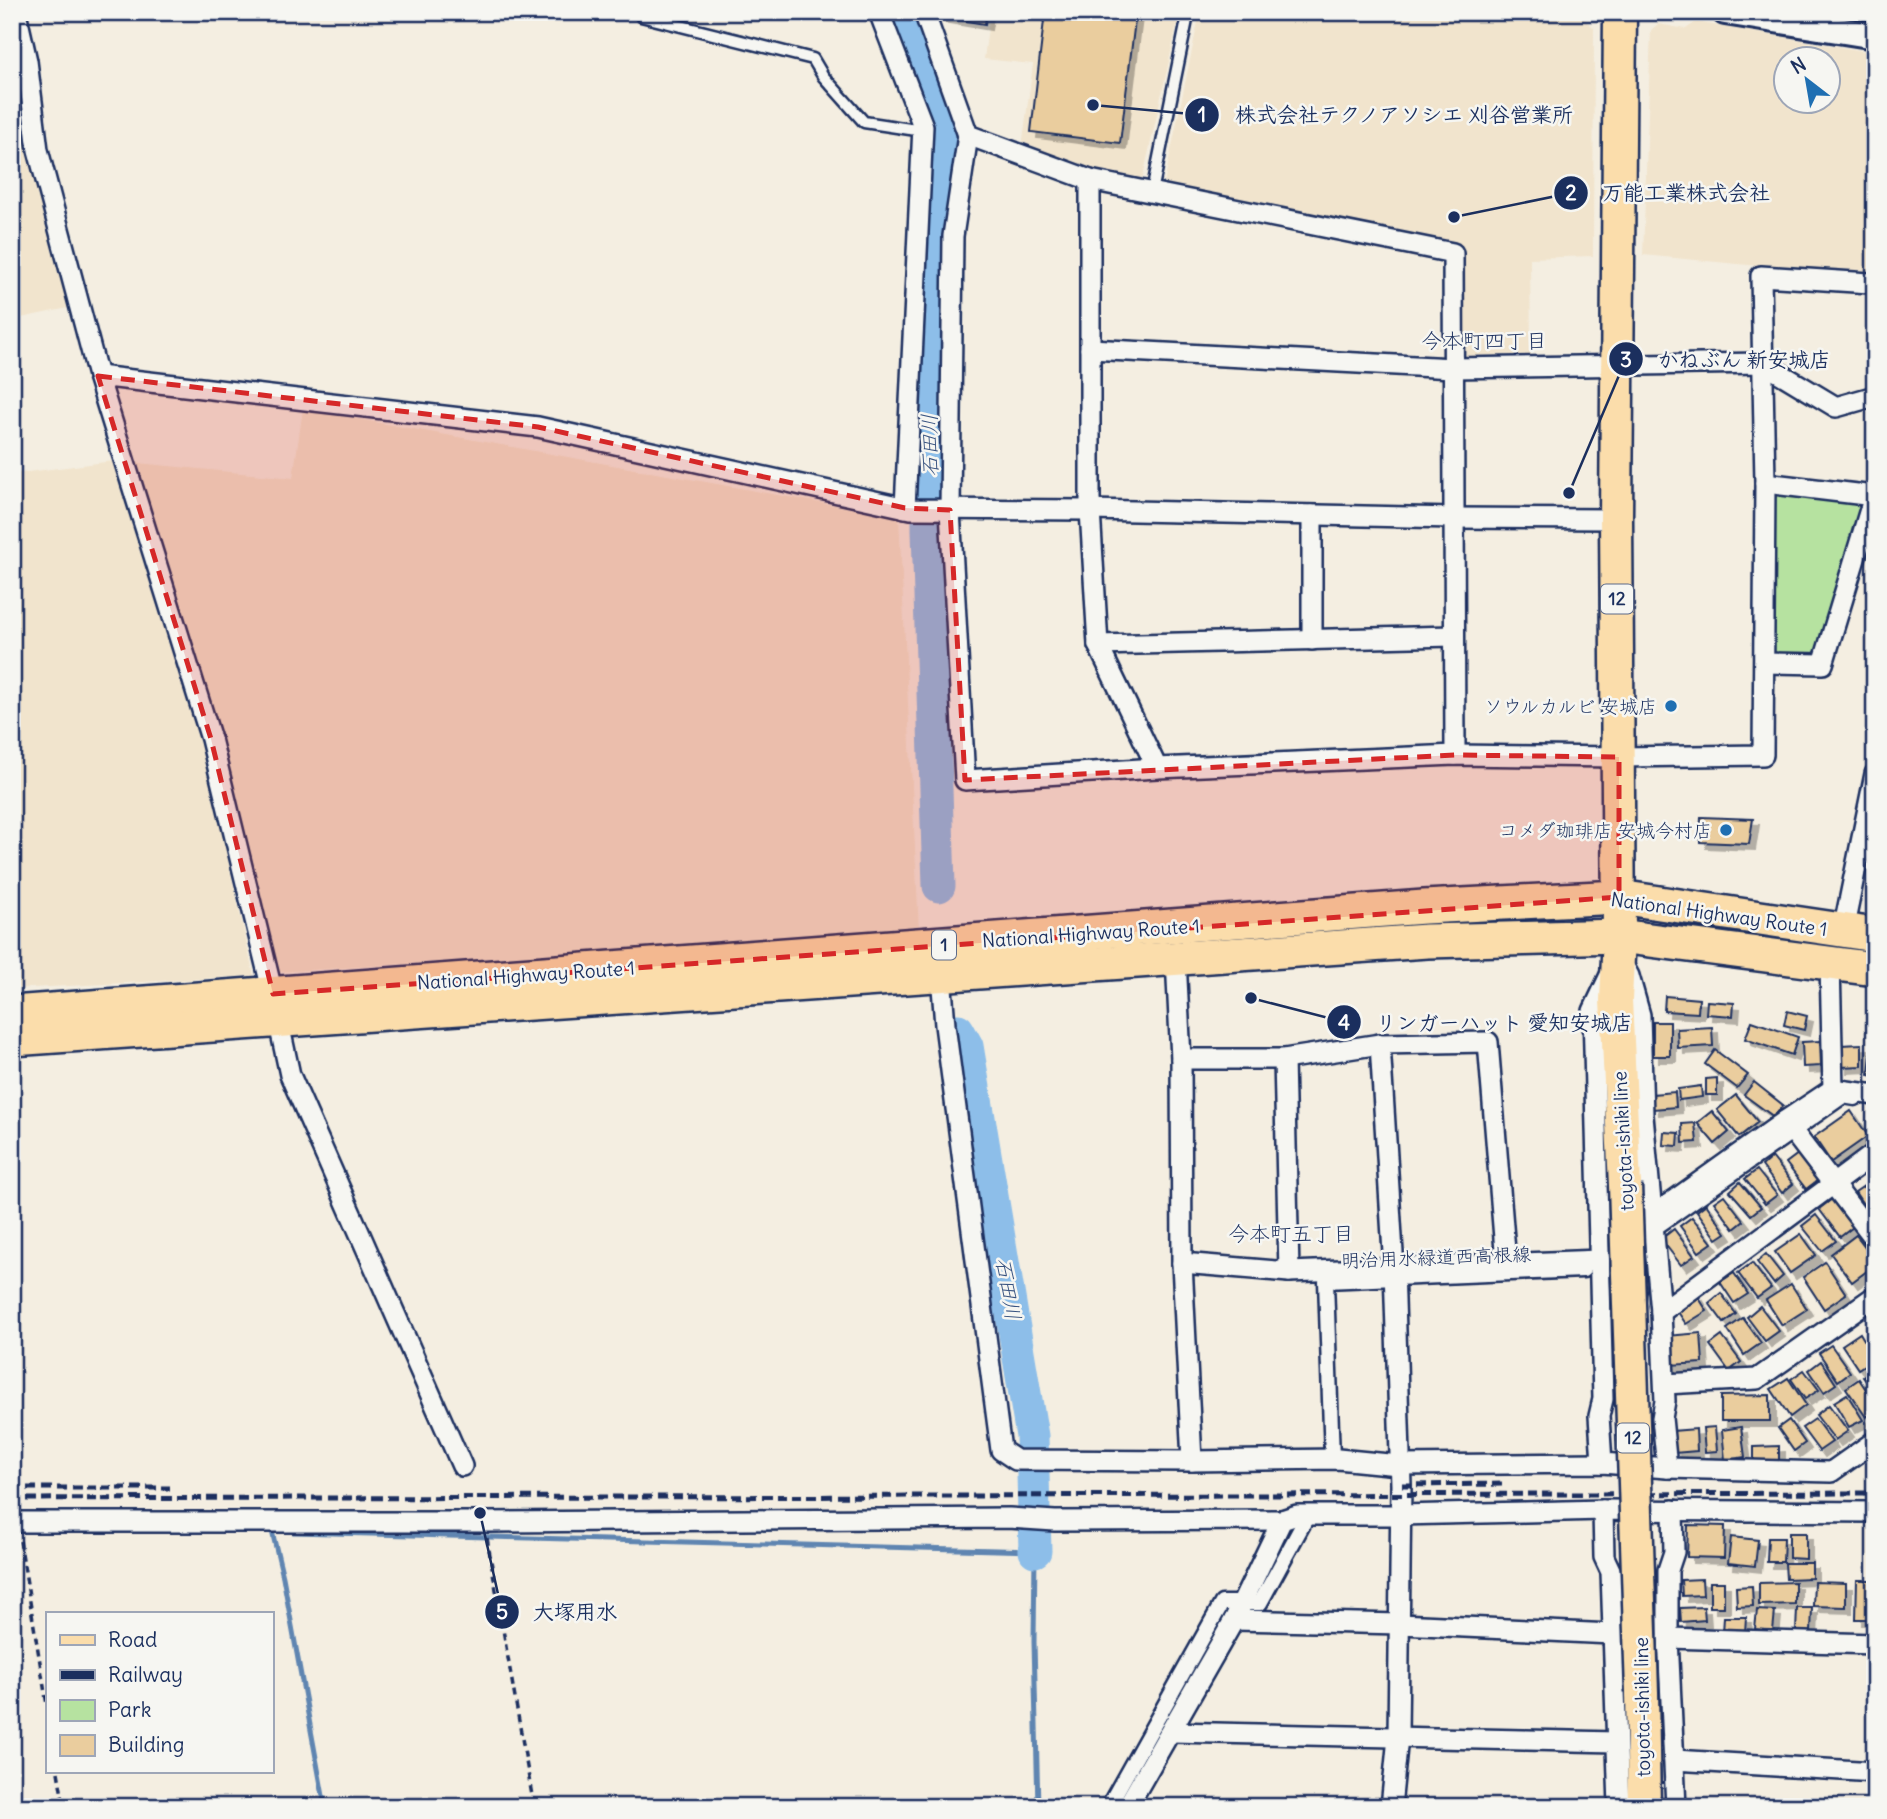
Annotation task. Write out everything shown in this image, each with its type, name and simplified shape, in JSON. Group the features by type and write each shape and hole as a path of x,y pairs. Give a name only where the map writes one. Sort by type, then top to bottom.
{"highway":[{"name":"National Highway Route 1","path":"12,1039 275,1007 1424,907 1619,897 1859,933"},
{"name":"National Highway Route 1","path":"12,1013 275,1007 941,975 1427,941 1619,947 1875,969"}],"main road":[{"name":"toyota-ishiki line","path":"1620,12 1616,519 1619,947 1616,1000 1625,1185 1644,1807"}],"street":[{"path":"16,12 27,61 38,150 98,376 211,738 290,1075 462,1466"},
{"path":"879,12 923,126 908,509"},
{"path":"924,12 968,135 953,236 946,510 965,780 1157,768 1455,755 1763,755 1765,483 1761,276 1875,286"},
{"path":"1725,12 1875,36"},
{"path":"968,135 1090,180 1453,253 1455,755"},
{"path":"1090,180 1090,510 1098,645 1157,768"},
{"path":"1090,349 1452,368 1763,363 1836,407 1875,396"},
{"path":"98,376 538,426 908,509 1090,510 1454,519 1616,519"},
{"path":"1764,663 1823,664 1874,496 1765,483"},
{"path":"1312,515 1312,640"},
{"path":"1098,645 1453,636"},
{"path":"1859,933 1875,774"},
{"path":"1619,947 1640,1015 1643,1115 1661,1312 1665,1384 1662,1418 1667,1468"},
{"path":"1602,1463 1601,1265 1592,1011 1619,947"},
{"path":"1176,959 1181,1059 1182,1263 1192,1461"},
{"path":"1830,964 1833,1089"},
{"path":"941,975 945,1026 1000,1450 1016,1460 1332,1460 1399,1465 1602,1463 1667,1468 1831,1472 1875,1441"},
{"path":"1181,1059 1284,1059 1380,1044 1489,1042 1506,1264"},
{"path":"1380,1044 1394,1274 1401,1485 1398,1737 1391,1807"},
{"path":"1284,1059 1289,1272"},
{"path":"1653,1222 1789,1125 1833,1089 1875,1095"},
{"path":"1789,1125 1843,1096 1875,1101"},
{"path":"1789,1125 1875,1240"},
{"path":"1661,1312 1875,1153"},
{"path":"1182,1263 1289,1272 1394,1274 1506,1264 1601,1265"},
{"name":"明治用水緑道西高根線","path":"1332,1460 1326,1281 1394,1274 1601,1265"},
{"path":"1665,1384 1757,1379 1875,1296"},
{"path":"1603,1510 1604,1557 1611,1572 1619,1807"},
{"path":"15,1522 1009,1518 1055,1521 1282,1520 1297,1515 1603,1510 1875,1512"},
{"path":"1673,1510 1674,1552 1668,1570 1668,1638 1676,1807"},
{"path":"1238,1611 1260,1603 1308,1515"},
{"path":"1127,1807 1172,1732 1238,1611 1282,1520"},
{"path":"1108,1807 1222,1603 1238,1611 1400,1625 1612,1634"},
{"path":"1668,1638 1875,1644"},
{"path":"1172,1732 1616,1742"},
{"path":"1674,1760 1875,1772"}],"lane":[{"path":"1153,192 1186,20 1182,12"},
{"path":"641,16 813,59 823,76 864,122 923,131"}],"path":[{"path":"15,1522 46,1698"},
{"path":"485,1522 534,1807"},
{"path":"58,1773 64,1807"}],"highlighted area":[{"path":"98,376 538,427 905,508 950,510 965,780 1455,755 1619,757 1619,897 273,994 211,739"}],"shaded area":[{"path":"990,12 1174,12 1178,21 1143,177 1136,181 1090,172 1022,147 1033,64 984,59"},
{"path":"1200,12 1573,12 1578,13 1594,28 1593,256 1530,258 1531,355 1465,357 1464,250 1164,184"},
{"path":"1696,22 1835,46 1772,46 1772,116 1842,116 1842,47 1875,53 1875,277 1643,255 1651,30 1658,24 1686,29"},
{"path":"12,44 29,147 77,306 12,320"},
{"path":"303,409 899,517 919,931 280,972 137,463 293,478"},
{"path":"121,460 204,752 254,976 12,989 12,474"}],"green space":[{"path":"1772,490 1865,502 1817,657 1772,655"}],"building":[{"path":"938,12 987,12 985,24 937,16"},
{"path":"1045,12 1136,12 1120,143 1031,132"},
{"name":"コメダ珈琲店 安城今村店","path":"1701,817 1753,819 1749,844 1700,842"},
{"path":"1665,996 1699,999 1698,1013 1664,1011"},
{"path":"1707,1001 1734,1003 1733,1016 1706,1014"},
{"path":"1787,1011 1807,1016 1804,1030 1784,1025"},
{"path":"1752,1021 1798,1037 1792,1055 1745,1039"},
{"path":"1653,1022 1670,1022 1670,1056 1653,1056"},
{"path":"1712,1027 1713,1046 1678,1048 1677,1029"},
{"path":"1820,1041 1821,1066 1803,1067 1802,1042"},
{"path":"1872,1043 1875,1043 1875,1076 1869,1075"},
{"path":"1862,1044 1862,1066 1841,1067 1840,1045"},
{"path":"1715,1050 1748,1075 1737,1088 1705,1064"},
{"path":"1717,1078 1717,1095 1706,1095 1706,1079"},
{"path":"1754,1082 1783,1105 1774,1117 1744,1095"},
{"path":"1701,1086 1702,1097 1679,1100 1678,1089"},
{"path":"1675,1092 1676,1107 1653,1109 1652,1094"},
{"path":"1736,1095 1758,1122 1739,1137 1717,1110"},
{"path":"1712,1111 1729,1132 1715,1144 1697,1123"},
{"path":"1851,1111 1868,1136 1831,1162 1814,1137"},
{"path":"1695,1123 1697,1142 1683,1143 1682,1124"},
{"path":"1664,1132 1679,1133 1678,1146 1663,1145"},
{"path":"1798,1154 1818,1180 1806,1189 1786,1163"},
{"path":"1772,1157 1793,1184 1782,1193 1762,1166"},
{"path":"1757,1170 1777,1195 1765,1204 1745,1179"},
{"path":"1740,1182 1761,1207 1751,1215 1730,1191"},
{"path":"1867,1184 1875,1196 1875,1213 1871,1216 1855,1192"},
{"path":"1724,1195 1744,1221 1734,1229 1714,1202"},
{"path":"1832,1199 1853,1227 1840,1237 1819,1209"},
{"path":"1706,1204 1726,1233 1717,1239 1697,1211"},
{"path":"1816,1215 1836,1241 1822,1251 1802,1226"},
{"path":"1692,1217 1712,1243 1699,1252 1680,1226"},
{"path":"1674,1229 1694,1256 1681,1265 1661,1239"},
{"path":"1801,1234 1816,1255 1790,1273 1775,1252"},
{"path":"1856,1235 1875,1260 1875,1265 1852,1282 1831,1254"},
{"path":"1766,1254 1783,1276 1774,1284 1757,1262"},
{"path":"1825,1262 1846,1294 1824,1309 1803,1277"},
{"path":"1752,1263 1771,1288 1757,1298 1738,1273"},
{"path":"1734,1273 1748,1294 1734,1303 1720,1282"},
{"path":"1791,1284 1807,1309 1782,1325 1766,1300"},
{"path":"1721,1293 1736,1314 1724,1323 1709,1303"},
{"path":"1697,1295 1707,1311 1686,1324 1676,1309"},
{"path":"1760,1306 1779,1331 1765,1341 1747,1317"},
{"path":"1743,1318 1761,1343 1744,1355 1727,1329"},
{"path":"1701,1333 1703,1363 1669,1365 1667,1336"},
{"path":"1860,1333 1875,1358 1858,1369 1842,1345"},
{"path":"1722,1336 1741,1362 1729,1371 1710,1345"},
{"path":"1831,1345 1850,1372 1838,1381 1819,1353"},
{"path":"1821,1361 1836,1384 1824,1392 1809,1370"},
{"path":"1875,1368 1875,1393 1863,1377"},
{"path":"1804,1370 1819,1390 1805,1399 1791,1379"},
{"path":"1788,1378 1806,1405 1790,1417 1771,1389"},
{"path":"1859,1379 1875,1403 1875,1411 1866,1417 1846,1388"},
{"path":"1847,1394 1863,1420 1849,1427 1834,1402"},
{"path":"1770,1395 1770,1421 1721,1421 1721,1396"},
{"path":"1829,1405 1848,1431 1835,1440 1816,1415"},
{"path":"1815,1419 1832,1442 1819,1451 1802,1428"},
{"path":"1789,1420 1805,1443 1794,1451 1778,1428"},
{"path":"1715,1427 1717,1451 1705,1452 1703,1428"},
{"path":"1741,1427 1745,1457 1725,1460 1722,1430"},
{"path":"1696,1429 1697,1451 1674,1453 1672,1431"},
{"path":"1779,1446 1779,1462 1754,1463 1754,1447"},
{"path":"1688,1525 1725,1526 1724,1558 1687,1557"},
{"path":"1789,1533 1806,1533 1806,1559 1789,1558"},
{"path":"1731,1537 1758,1540 1755,1566 1728,1563"},
{"path":"1768,1538 1784,1538 1783,1562 1767,1562"},
{"path":"1785,1563 1812,1563 1812,1578 1786,1579"},
{"path":"1702,1579 1703,1595 1682,1596 1681,1580"},
{"path":"1857,1580 1875,1580 1875,1619 1856,1619"},
{"path":"1710,1582 1724,1582 1724,1607 1710,1607"},
{"path":"1795,1582 1795,1604 1759,1605 1759,1583"},
{"path":"1814,1582 1846,1583 1846,1607 1813,1606"},
{"path":"1752,1586 1753,1606 1737,1607 1736,1587"},
{"path":"1704,1607 1705,1620 1681,1622 1680,1608"},
{"path":"1797,1608 1812,1608 1811,1633 1796,1632"},
{"path":"1757,1610 1775,1611 1773,1631 1755,1629"},
{"path":"1724,1617 1746,1617 1745,1633 1723,1633"}],"waterway":[{"name":"石田川","path":"903,12 944,131 945,165 928,368 928,530 939,886"},
{"name":"石田川","path":"958,1030 967,1046 1032,1436 1035,1551"},
{"path":"276,1531 272,1531 283,1577 325,1807"},
{"path":"293,1532 1035,1551 1038,1807"}],"railway":[{"path":"1402,1485 1507,1484"},
{"path":"12,1488 170,1488"},
{"path":"12,1499 1875,1493"}],"place":[{"name":"株式会社テクノアソシエ 刈谷営業所","path":"1093,105"},
{"name":"万能工業株式会社","path":"1454,217"},
{"name":"かねぶん 新安城店","path":"1569,493"},
{"name":"ソウルカルビ 安城店","path":"1671,706"},
{"name":"コメダ珈琲店 安城今村店","path":"1726,830"},
{"name":"リンガーハット 愛知安城店","path":"1251,998"},
{"name":"大塚用水","path":"480,1513"}],"district":[{"name":"今本町四丁目","path":"1484,341"},
{"name":"今本町五丁目","path":"1291,1234"}]}
